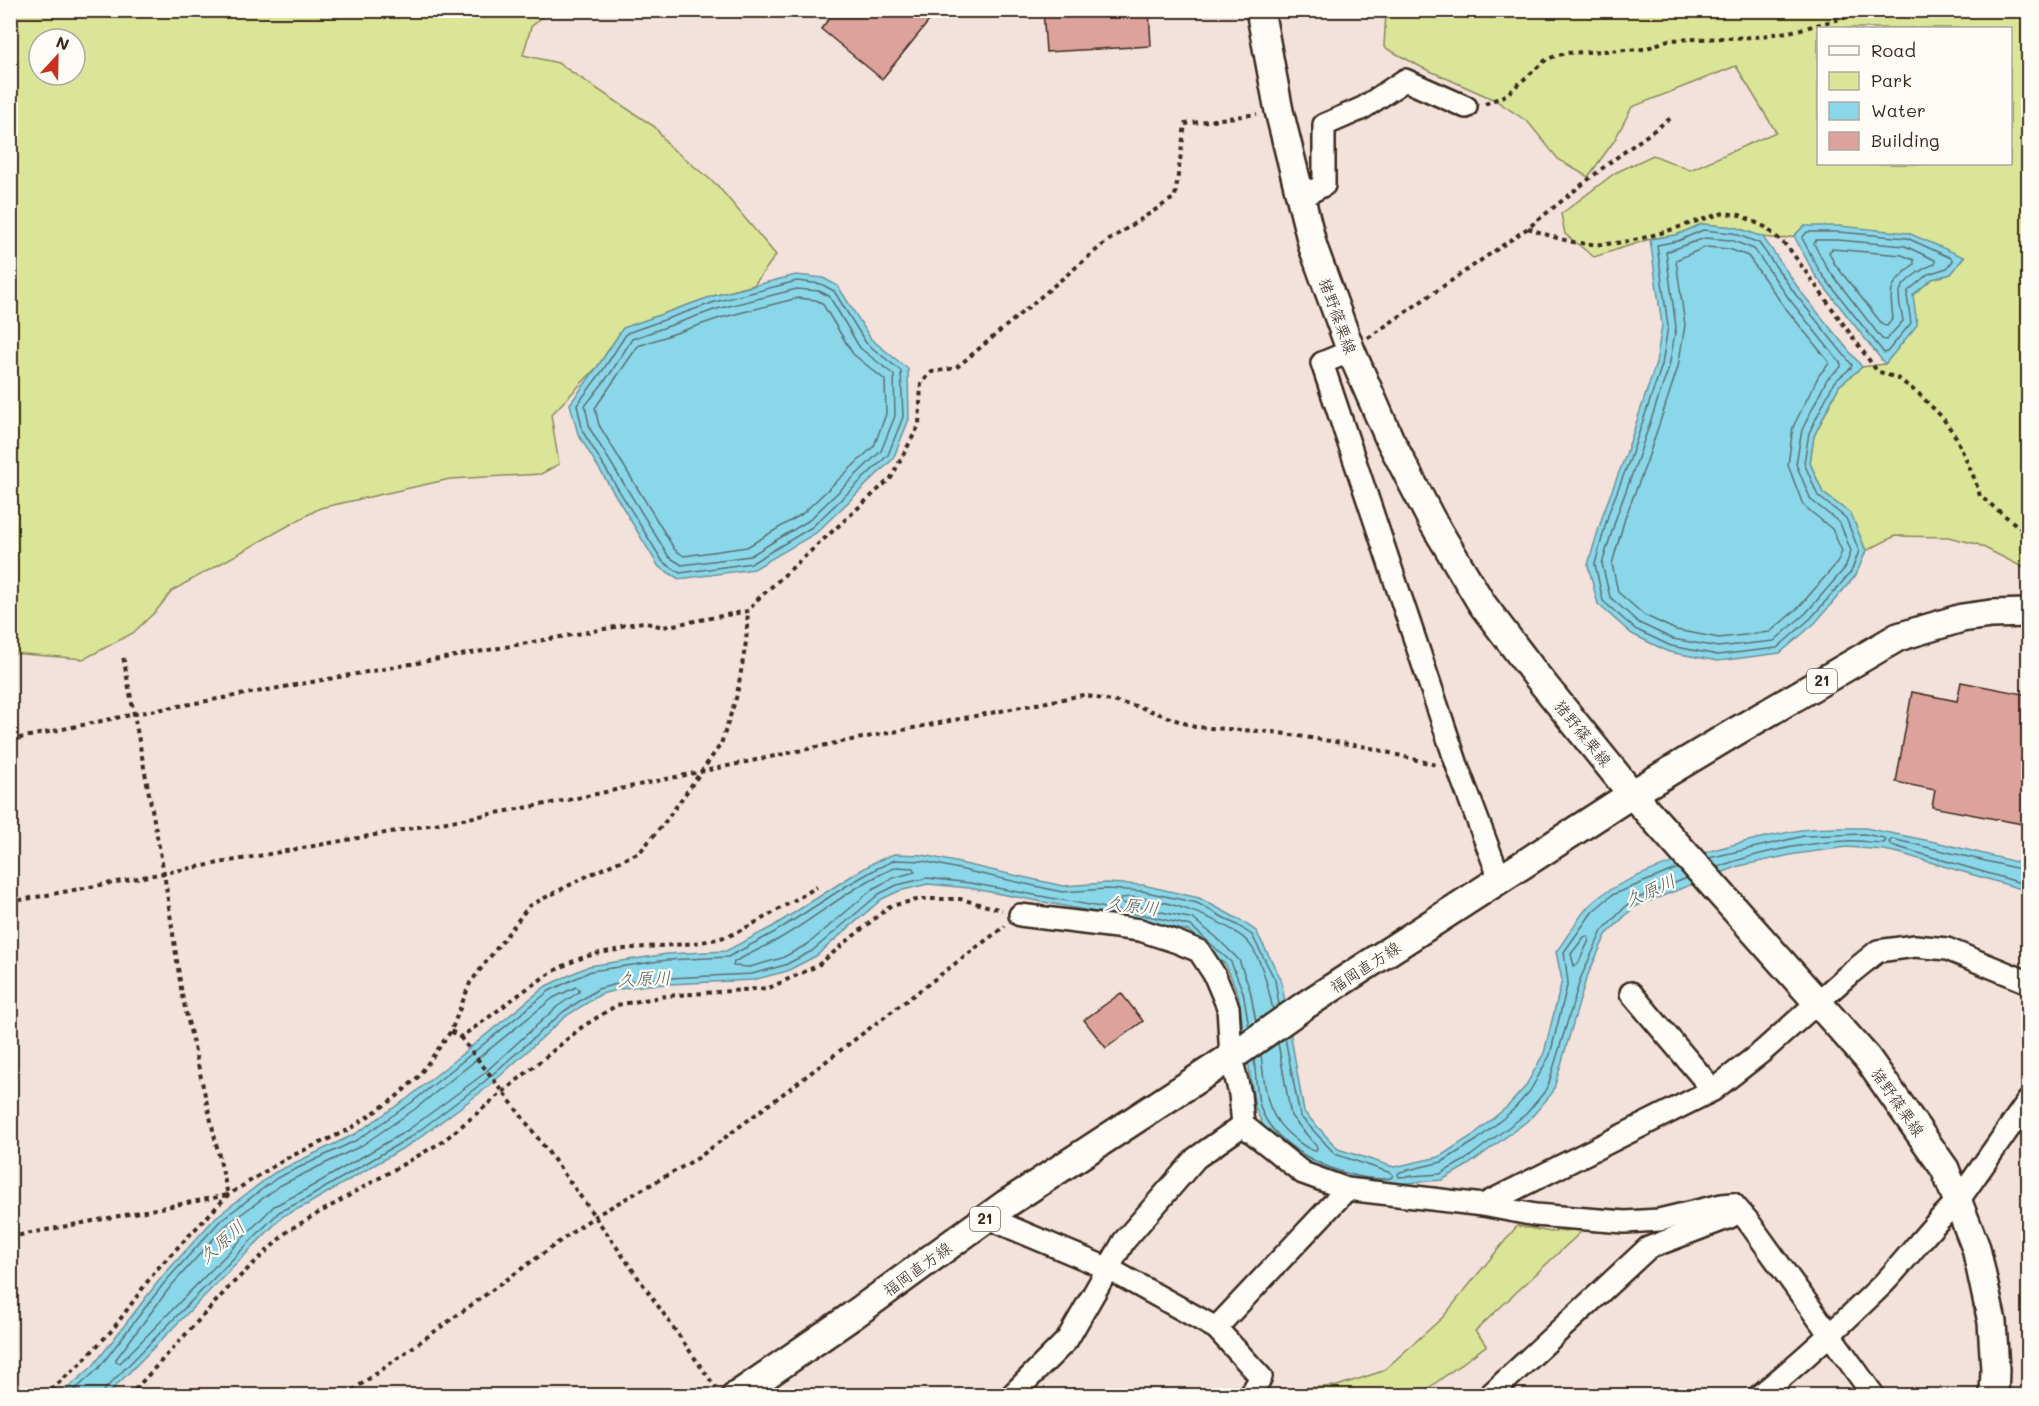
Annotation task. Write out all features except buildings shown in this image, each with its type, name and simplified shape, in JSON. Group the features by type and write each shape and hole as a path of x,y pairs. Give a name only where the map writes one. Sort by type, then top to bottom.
{"main road":[{"name":"猪野篠栗線","path":"1260,10 1279,111 1313,247 1351,351 1389,438 1431,519 1482,604 1632,794 1867,1058 1945,1169 1977,1248 1992,1322 1994,1395"},
{"name":"福岡直方線","path":"736,1395 852,1316 992,1214 1304,1006 1632,794 1898,638 1962,618 2028,613"}],"street":[{"path":"1301,197 1324,186 1324,125 1363,108 1405,80 1466,108"},
{"path":"1351,351 1323,363 1459,771 1500,879"},
{"path":"1020,915 1140,930 1198,951 1214,974 1228,1007 1243,1125 1303,1173 1347,1189 1483,1205 1535,1215 1625,1222 1659,1220 1722,1204 1733,1204 1749,1221 1874,1395"},
{"path":"1483,1205 1713,1090 1763,1051 1878,951 1915,946 1947,949 2028,982"},
{"path":"1631,993 1713,1090"},
{"path":"1759,1395 1787,1373 1884,1282 1958,1201 2028,1101"},
{"path":"1011,1395 1067,1340 1124,1241 1196,1158 1243,1125"},
{"path":"1216,1328 1347,1189"},
{"path":"1490,1395 1648,1248 1730,1216 1733,1204"},
{"path":"992,1214 1000,1223 1109,1269 1216,1328 1261,1377 1250,1395"}],"path":[{"path":"1466,108 1486,104 1506,95 1547,59 1565,53 1644,49 1668,40 1756,37 1844,18 1866,10"},
{"path":"44,1395 80,1364 113,1329 156,1270 228,1195 285,1159 348,1130 394,1098 418,1077 451,1031 470,983 529,906 640,852 665,822 721,744 737,695 746,642 748,611 758,599 891,478 919,425 921,383 932,372 956,368 1106,242 1175,197 1185,124 1279,111"},
{"path":"1351,351 1528,228 1609,163 1671,118"},
{"path":"1528,228 1558,239 1611,244 1634,240 1724,213 1740,215 1765,227 1788,247 1877,371 1899,379 1919,394 1942,417 1956,437 1980,496 2028,534"},
{"path":"10,740 135,714 643,622 663,627 748,611"},
{"path":"123,656 164,873 182,995 228,1195"},
{"path":"10,902 568,800 831,744 1083,695 1140,707 1195,727 1273,732 1308,737 1367,747 1459,771"},
{"path":"460,1037 484,1023 530,985 576,961 629,947 674,946 729,936 817,887"},
{"path":"129,1395 231,1285 289,1230 441,1142 582,1027 617,1005 666,996 769,988 817,966 890,906 921,899 960,899 1020,915"},
{"path":"345,1395 595,1216 698,1158 1020,915"},
{"path":"451,1031 460,1037 503,1091 595,1216 721,1395"},
{"path":"10,1237 228,1195"}],"green space":[{"path":"10,11 549,11 531,27 523,55 558,63 655,127 669,146 717,185 776,255 754,285 713,296 623,328 598,366 551,415 559,464 541,474 450,479 320,508 173,590 156,611 133,633 84,659 11,653"},
{"path":"1386,11 2028,11 2028,570 1977,544 1948,537 1895,536 1866,551 1851,514 1823,493 1810,463 1814,436 1839,386 1862,367 1885,364 1898,348 1913,295 1932,279 1951,274 1964,257 1804,226 1794,236 1781,239 1763,237 1734,227 1702,224 1676,235 1650,239 1594,257 1565,234 1561,214 1615,173 1653,155 1690,170 1776,132 1736,66 1632,107 1614,141 1588,177 1559,160 1528,122 1495,100 1421,67 1384,47"},
{"path":"1517,1226 1551,1232 1584,1229 1475,1331 1487,1345 1419,1395 1269,1396 1272,1390 1337,1386 1383,1371 1443,1317"}],"water":[{"path":"1702,224 1734,227 1763,237 1801,292 1862,367 1839,386 1814,436 1810,463 1823,493 1851,514 1866,551 1856,575 1815,623 1780,653 1718,661 1669,652 1632,634 1598,604 1588,565 1604,511 1625,457 1656,363 1662,325 1650,239 1676,235"},
{"path":"1804,226 1839,226 1908,233 1964,257 1951,274 1932,279 1913,295 1917,325 1885,364 1815,275 1794,236"},
{"path":"796,275 823,278 838,286 871,339 908,369 909,419 893,459 816,533 754,569 679,579 659,567 578,434 570,404 623,328 713,296"},
{"name":"久原川","path":"1865,828 1940,843 2028,865 2028,891 1899,853 1847,847 1795,854 1739,866 1634,907 1606,935 1586,979 1553,1092 1530,1119 1468,1165 1442,1180 1383,1185 1337,1177 1299,1159 1265,1129 1255,1108 1238,994 1226,965 1189,931 969,888 928,884 899,891 882,899 816,956 787,971 753,980 648,985 601,994 566,1016 489,1086 415,1141 308,1204 283,1216 107,1395 59,1396 93,1366 161,1278 216,1217 274,1173 355,1134 408,1098 546,986 589,966 667,954 726,951 772,927 873,863 894,854 923,855 1063,886 1106,883 1143,885 1199,898 1240,920 1256,931 1281,979 1304,1112 1338,1149 1394,1167 1439,1157 1473,1135 1508,1106 1525,1087 1544,1053 1562,980 1556,952 1588,907 1605,893 1657,868 1751,840 1809,829"}]}
